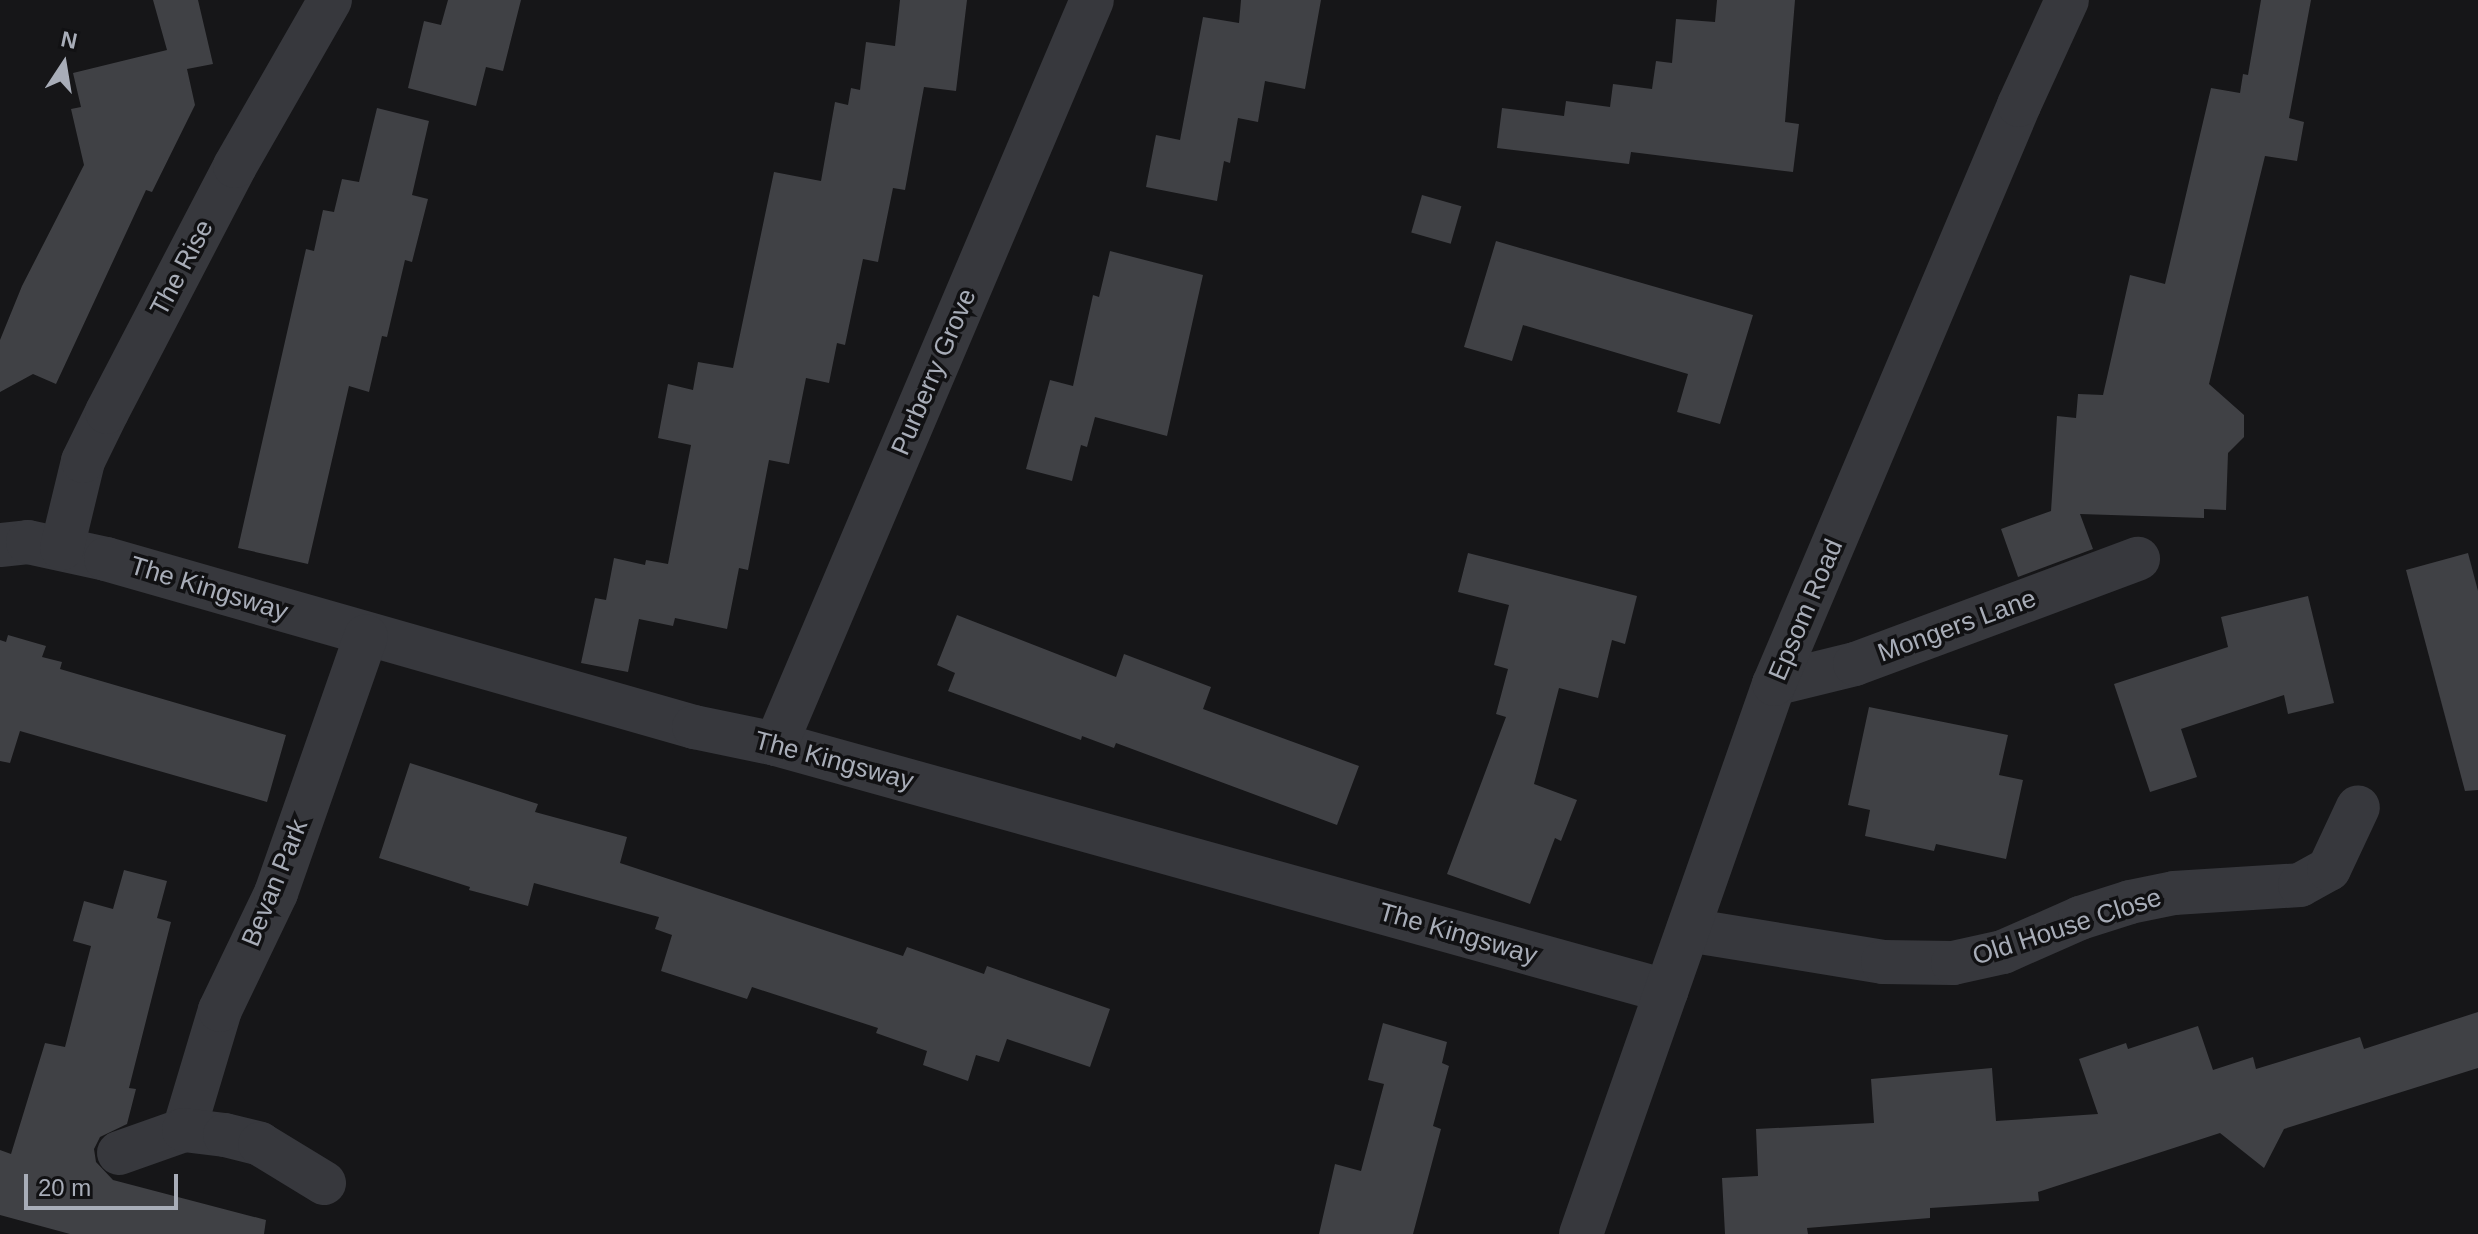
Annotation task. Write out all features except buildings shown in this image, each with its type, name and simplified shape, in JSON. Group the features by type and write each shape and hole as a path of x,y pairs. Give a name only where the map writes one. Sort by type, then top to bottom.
{"street":[{"name":"The Rise","path":"62,548 83,461 235,166 330,0"},
{"name":"Purberry Grove","path":"776,744 1092,0"},
{"name":"Epsom Road","path":"1581,1234 1774,684 2019,105 2067,0"},
{"name":"The Kingsway","path":"0,545 28,542 62,548 694,727 776,744 1666,991"},
{"name":"Mongers Lane","path":"1774,684 1855,664 2138,559"},
{"name":"Bevan Park","path":"184,1130 220,1010 276,893 366,636"},
{"name":"Old House Close","path":"1688,930 1868,960 1953,963 2003,952 2080,918 2145,899 2174,893 2300,885 2329,869 2358,807"},
{"path":"119,1153 184,1130 260,1144 324,1183"}]}
